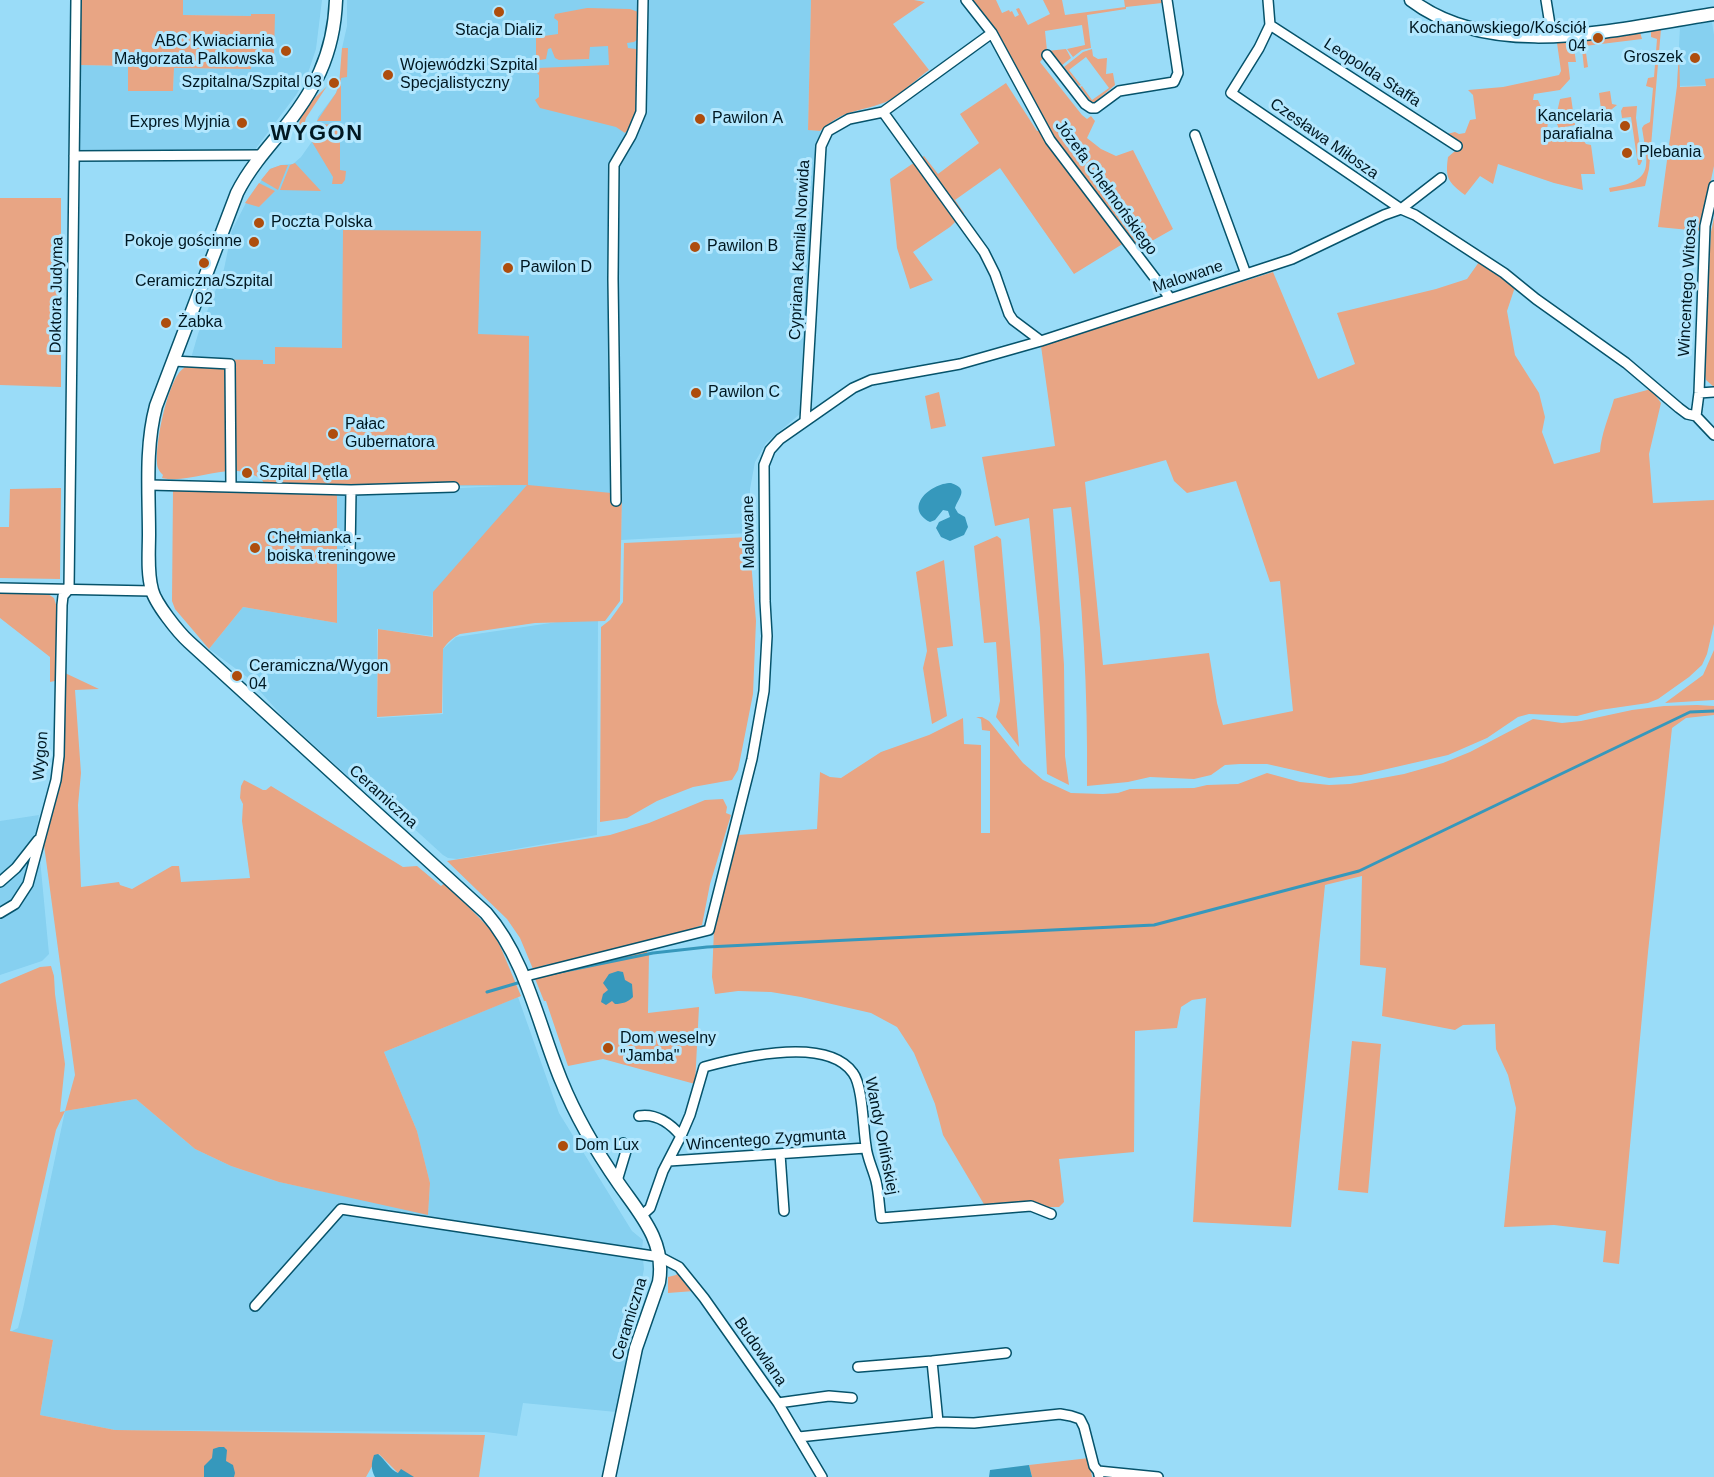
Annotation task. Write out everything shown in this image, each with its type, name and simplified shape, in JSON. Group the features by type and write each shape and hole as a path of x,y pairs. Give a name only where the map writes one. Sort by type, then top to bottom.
{"street":[{"name":"Doktora Judyma","path":"69,590 76,0"},
{"path":"0,588 152,591 149,485 151,427 156,406 237,193 262,155 299,109 321,74 332,37 336,0"},
{"path":"616,501 614,165 631,136 641,112 644,0"},
{"name":"Józefa Chełmońskiego","path":"966,0 992,33 1050,140 1170,298"},
{"path":"1047,55 1085,104 1091,108 1096,108 1119,91 1174,82 1178,73 1167,0"},
{"path":"1268,0 1270,25"},
{"path":"1411,0 1465,28 1552,37 1714,14"},
{"path":"1546,0 1552,37"},
{"name":"Czesława Miłosza","path":"1270,25 1259,48 1231,93 1401,209"},
{"name":"Leopolda Staffa","path":"1270,25 1457,146"},
{"name":"Cypriana Kamila Norwida","path":"805,421 821,146 828,131 849,119 882,112 992,33"},
{"path":"882,112 984,252 1013,320 1041,341"},
{"name":"Malowane","path":"1195,135 1246,274"},
{"path":"74,156 262,155"},
{"name":"Malowane","path":"524,981 530,975 709,930 752,759 764,692 767,636 764,465 770,450 780,439 854,388 871,380 960,364 1041,341 1292,259 1401,209 1441,178"},
{"name":"Wincentego Witosa","path":"1696,416 1699,393 1705,226 1714,186"},
{"path":"1401,209 1414,214 1504,273 1626,363 1679,408 1696,416 1714,435"},
{"path":"173,362 230,364 231,487"},
{"path":"1699,393 1714,392"},
{"path":"149,485 351,490 454,487"},
{"path":"350,554 351,490"},
{"name":"Wygon","path":"0,913 15,904 28,884 56,780 59,756 62,606 63,596 69,590"},
{"name":"Ceramiczna","path":"152,591 176,628 189,642 486,913 508,942 574,1111 600,1156 655,1238 660,1257 660,1282 636,1348 609,1477"},
{"path":"0,882 16,868 41,836"},
{"name":"Wandy Orlińskiej","path":"681,1136 690,1115 704,1067 742,1057 779,1052 825,1055 841,1063 854,1074 863,1111 866,1148 876,1183 880,1218 1031,1206 1051,1214"},
{"path":"639,1116 645,1115 664,1121 673,1126 681,1136 650,1208 641,1216"},
{"path":"617,1182 626,1151 623,1143"},
{"name":"Wincentego Zygmunta","path":"669,1161 866,1148"},
{"path":"780,1154 784,1211"},
{"path":"255,1306 341,1209 660,1257"},
{"name":"Budowlana","path":"660,1257 679,1267 704,1298 778,1403 822,1477"},
{"path":"858,1367 932,1362 1006,1353"},
{"path":"932,1362 938,1422"},
{"path":"778,1403 829,1396 852,1398"},
{"path":"799,1437 938,1422 974,1423 1045,1415 1071,1416 1080,1419 1084,1427 1099,1474 1158,1477"}],"shaded area":[{"path":"80,0 183,0 183,15 275,14 274,55 253,54 251,69 174,68 173,91 128,91 128,66 80,65"},
{"path":"183,0 322,0 316,49 306,79 296,95 254,151 80,151 80,65 128,66 173,91 174,68 251,69 253,54 273,55 251,14 251,16 183,15"},
{"path":"347,0 811,0 808,130 820,131 801,413 766,443 755,462 750,489 749,533 621,540 622,494 433,592 432,636 377,629 377,718 443,714 443,649 456,637 598,616 597,835 457,859 448,858 377,795 384,788 382,787 371,797 284,718 247,677 209,649 243,607 337,623 337,494 502,486 383,487 187,372 198,334 224,269 232,230 249,197 270,169 293,164 301,157 313,140 318,117 336,93 341,77 342,48 347,26"},
{"path":"811,0 914,0 925,2 893,24 929,70 889,101 844,115 820,131 808,130"},
{"path":"970,0 996,0 1002,13 1009,10 1015,17 1019,15 1016,9 1019,8 1028,25 1050,14 1043,0 1062,0 1065,15 1125,7 1124,0 1162,0 1162,3 1087,15 1091,48 1082,50 1073,57 1067,49 1085,45 1082,25 1045,31 1047,51 1066,49 1071,58 1061,66 1044,57 1040,62 1082,115 1087,119 1091,116 1095,121 1087,138 1101,149 1116,156 1133,150 1173,229 1136,250 1129,240 1074,274 1000,168 955,200 964,213 950,227 913,252 933,280 910,289 897,248 890,179 924,156 938,174 979,143 960,114 1006,83 1037,131 1047,128 996,33"},
{"path":"587,8 630,9 638,12 638,39 627,43 628,48 638,51 639,95 635,116 625,133 616,127 540,108 535,100 539,97 539,75 536,72 538,68 609,65 608,46 590,47 589,59 559,60 555,58 551,48 548,49 546,59 540,60 536,57 536,32 537,37 558,34 558,21 554,18 555,14"},
{"path":"1712,22 1714,85 1677,86 1680,26"},
{"path":"1679,26 1661,29 1649,169 1645,186 1610,192 1609,188 1634,181 1645,170 1646,153 1642,128 1650,122 1653,88 1646,86 1648,78 1654,77 1657,39 1651,37 1651,30"},
{"path":"1640,32 1642,39 1585,46 1588,67 1584,68 1581,40"},
{"path":"1573,41 1576,62 1568,62 1570,79 1560,90 1534,94 1533,100 1538,100 1548,122 1547,130 1553,134 1558,131 1555,121 1560,99 1571,97 1575,125 1565,127 1566,137 1580,136 1586,144 1591,145 1595,174 1581,174 1583,190 1498,164 1493,184 1480,176 1465,195 1451,183 1447,170 1448,157 1462,145 1447,134 1465,133 1470,120 1476,119 1473,95 1468,90 1503,87 1559,75 1561,71 1557,43"},
{"path":"342,48 348,48 347,77 341,78 341,121 317,121 339,85"},
{"path":"1092,49 1093,56 1098,59 1107,58 1106,74 1113,73 1115,85 1095,102 1091,102 1080,87 1082,86 1092,100 1109,88 1086,57 1069,70 1081,85 1079,86 1064,67 1083,52"},
{"path":"1679,51 1680,87 1706,86 1705,79 1714,78 1714,166 1700,231 1658,227 1677,86"},
{"path":"327,86 306,118 301,137 299,129 302,115"},
{"path":"1610,91 1612,104 1617,105 1602,117 1599,93"},
{"path":"1637,106 1636,118 1642,161 1640,165 1638,165 1631,117 1622,118 1621,111 1623,107"},
{"path":"315,124 346,125 340,129 340,170 346,171 342,184 332,184 333,177 312,142"},
{"path":"295,163 321,191 280,190 290,165"},
{"path":"288,165 278,190 261,180 270,169"},
{"path":"259,183 275,191 259,207 245,203"},
{"path":"0,198 61,198 61,387 0,385"},
{"path":"1714,217 1714,387 1706,380 1703,367 1711,232"},
{"path":"343,230 481,231 478,334 529,336 528,485 622,494 620,601 605,621 535,623 460,634 450,640 443,649 442,713 377,717 378,629 433,637 433,592 527,485 263,486 263,481 252,474 240,471 174,479 162,478 163,475 158,468 158,446 167,399 178,374 184,368 186,359 263,360 263,364 275,364 275,347 342,348"},
{"path":"1479,262 1515,287 1507,311 1515,355 1539,393 1545,417 1542,432 1554,464 1600,452 1614,399 1651,389 1661,403 1649,454 1653,503 1714,500 1714,624 1702,665 1658,699 1648,703 1577,716 1529,714 1518,717 1487,738 1448,755 1361,775 1329,778 1267,764 1240,764 1225,765 1211,775 1194,779 1150,777 1128,782 1087,786 1084,646 1071,507 1053,509 1064,665 1065,756 1069,785 1047,774 1040,628 1029,518 995,526 982,457 1055,446 1041,346 1273,272 1318,379 1355,364 1337,313 1436,289 1467,279","holes":["1166,460 1174,481 1187,493 1236,481 1270,582 1280,581 1293,711 1223,725 1209,653 1103,665 1085,482"]},
{"path":"939,392 946,426 931,429 925,396"},
{"path":"951,483 960,488 961,494 955,508 965,517 968,527 964,535 950,541 941,537 936,528 939,522 950,517 948,511 943,510 935,520 930,522 922,516 919,504 922,497 935,487"},
{"path":"61,488 60,579 0,578 0,527 9,527 10,489"},
{"name":"Chełmianka - boiska treningowe","path":"173,490 337,494 337,623 243,607 209,649 175,609 172,601"},
{"path":"997,536 1001,539 1019,747 996,717 1000,701 996,642 984,643 974,546"},
{"path":"749,537 756,621 753,694 738,770 732,780 693,787 657,801 627,818 600,822 601,627 610,620 623,602 624,543"},
{"path":"944,560 953,646 937,648 947,716 932,724 923,668 927,651 916,572"},
{"path":"0,593 48,594 54,598 57,608 55,681 50,682 50,657 0,618"},
{"path":"1714,650 1714,700 1665,703 1703,675"},
{"path":"65,673 99,689 75,690 81,773 78,805 81,887 119,882 120,885 132,889 172,866 179,866 181,882 250,878 242,821 243,804 240,798 244,780 263,790 271,786 403,867 417,866 441,886 445,883 492,931 521,996 384,1052 417,1131 430,1183 428,1215 279,1182 231,1166 195,1149 136,1099 65,1111 75,1075 44,835 52,808"},
{"path":"1697,705 1714,706 1714,715 1686,718 1672,728 1648,952 1619,1264 1603,1262 1606,1231 1554,1225 1504,1227 1516,1108 1508,1075 1496,1049 1495,1024 1463,1025 1455,1030 1382,1016 1386,968 1360,965 1362,876 1325,885 1291,1227 1193,1222 1206,998 1192,1000 1181,1007 1177,1028 1135,1031 1134,1152 1059,1159 1064,1202 1059,1207 1047,1207 1034,1204 985,1206 943,1135 935,1104 914,1053 897,1027 871,1013 801,997 771,992 738,991 715,994 712,977 714,929 738,835 817,829 820,772 830,777 841,778 881,752 929,735 963,718 964,744 981,745 981,833 990,833 990,731 982,730 981,719 976,717 989,721 1023,763 1043,780 1071,793 1103,794 1130,789 1194,788 1207,785 1238,784 1267,773 1300,782 1329,785 1350,784 1404,774 1443,763 1470,752 1533,719 1562,723 1632,710"},
{"path":"723,799 727,807 726,813 731,815 710,884 702,925 676,935 550,967 549,964 533,969 520,938 507,919 447,861 610,835 649,823 705,800"},
{"path":"39,815 37,827 49,954 42,961 0,975 0,821"},
{"path":"647,948 647,954 649,954 648,1013 699,1007 695,1084 603,1059 568,1066 546,1001 544,1001 534,976"},
{"path":"51,966 54,976 65,1064 60,1112 65,1111 56,1130 10,1331 53,1340 40,1415 115,1430 485,1435 479,1477 410,1477 398,1473 379,1454 366,1477 0,1477 0,984 40,967"},
{"path":"623,972 625,980 632,984 633,997 622,1003 615,1004 612,1001 606,1005 601,1002 603,994 608,990 603,983 609,974"},
{"path":"518,997 559,1113 632,1231 643,1240 644,1269 616,1412 523,1403 517,1436 486,1432 115,1430 40,1415 53,1340 10,1332 18,1328 23,1309 65,1111 136,1099 195,1149 231,1166 279,1182 428,1214 430,1183 417,1131 384,1052"},
{"path":"1352,1041 1381,1044 1368,1193 1338,1190"},
{"path":"679,1272 694,1291 668,1293 668,1277"},
{"path":"219,1447 227,1450 226,1461 233,1465 234,1477 204,1477 204,1466 212,1458 213,1449"},
{"path":"378,1454 395,1472 398,1473 401,1469 414,1477 375,1477 372,1464 374,1455"},
{"path":"1089,1458 1092,1477 1032,1477 1029,1465"},
{"path":"1029,1465 1032,1477 989,1477 990,1470"}],"waterway":[{"path":"550,974 653,953 707,947 1154,925 1359,871 1690,712 1714,711"},
{"path":"487,992 521,982"}],"place":[{"name":"Stacja Dializ","path":"499,12"},
{"name":"Kochanowskiego/Kościół 04","path":"1598,38"},
{"name":"ABC Kwiaciarnia Małgorzata Palkowska","path":"286,51"},
{"name":"Groszek","path":"1695,58"},
{"name":"Wojewódzki Szpital Specjalistyczny","path":"388,75"},
{"name":"Szpitalna/Szpital 03","path":"334,83"},
{"name":"Pawilon A","path":"700,119"},
{"name":"Expres Myjnia","path":"242,123"},
{"name":"Kancelaria parafialna","path":"1625,126"},
{"name":"Plebania","path":"1627,153"},
{"name":"Poczta Polska","path":"259,223"},
{"name":"Pokoje gościnne","path":"254,242"},
{"name":"Pawilon B","path":"695,247"},
{"name":"Ceramiczna/Szpital 02","path":"204,263"},
{"name":"Pawilon D","path":"508,268"},
{"name":"Żabka","path":"166,323"},
{"name":"Pawilon C","path":"696,393"},
{"name":"Pałac Gubernatora","path":"333,434"},
{"name":"Szpital Pętla","path":"247,473"},
{"name":"Chełmianka - boiska treningowe","path":"255,548"},
{"name":"Ceramiczna/Wygon 04","path":"237,676"},
{"name":"Dom weselny \"Jamba\"","path":"608,1048"},
{"name":"Dom Lux","path":"563,1146"}],"district":[{"name":"WYGON","path":"317,134"}]}
